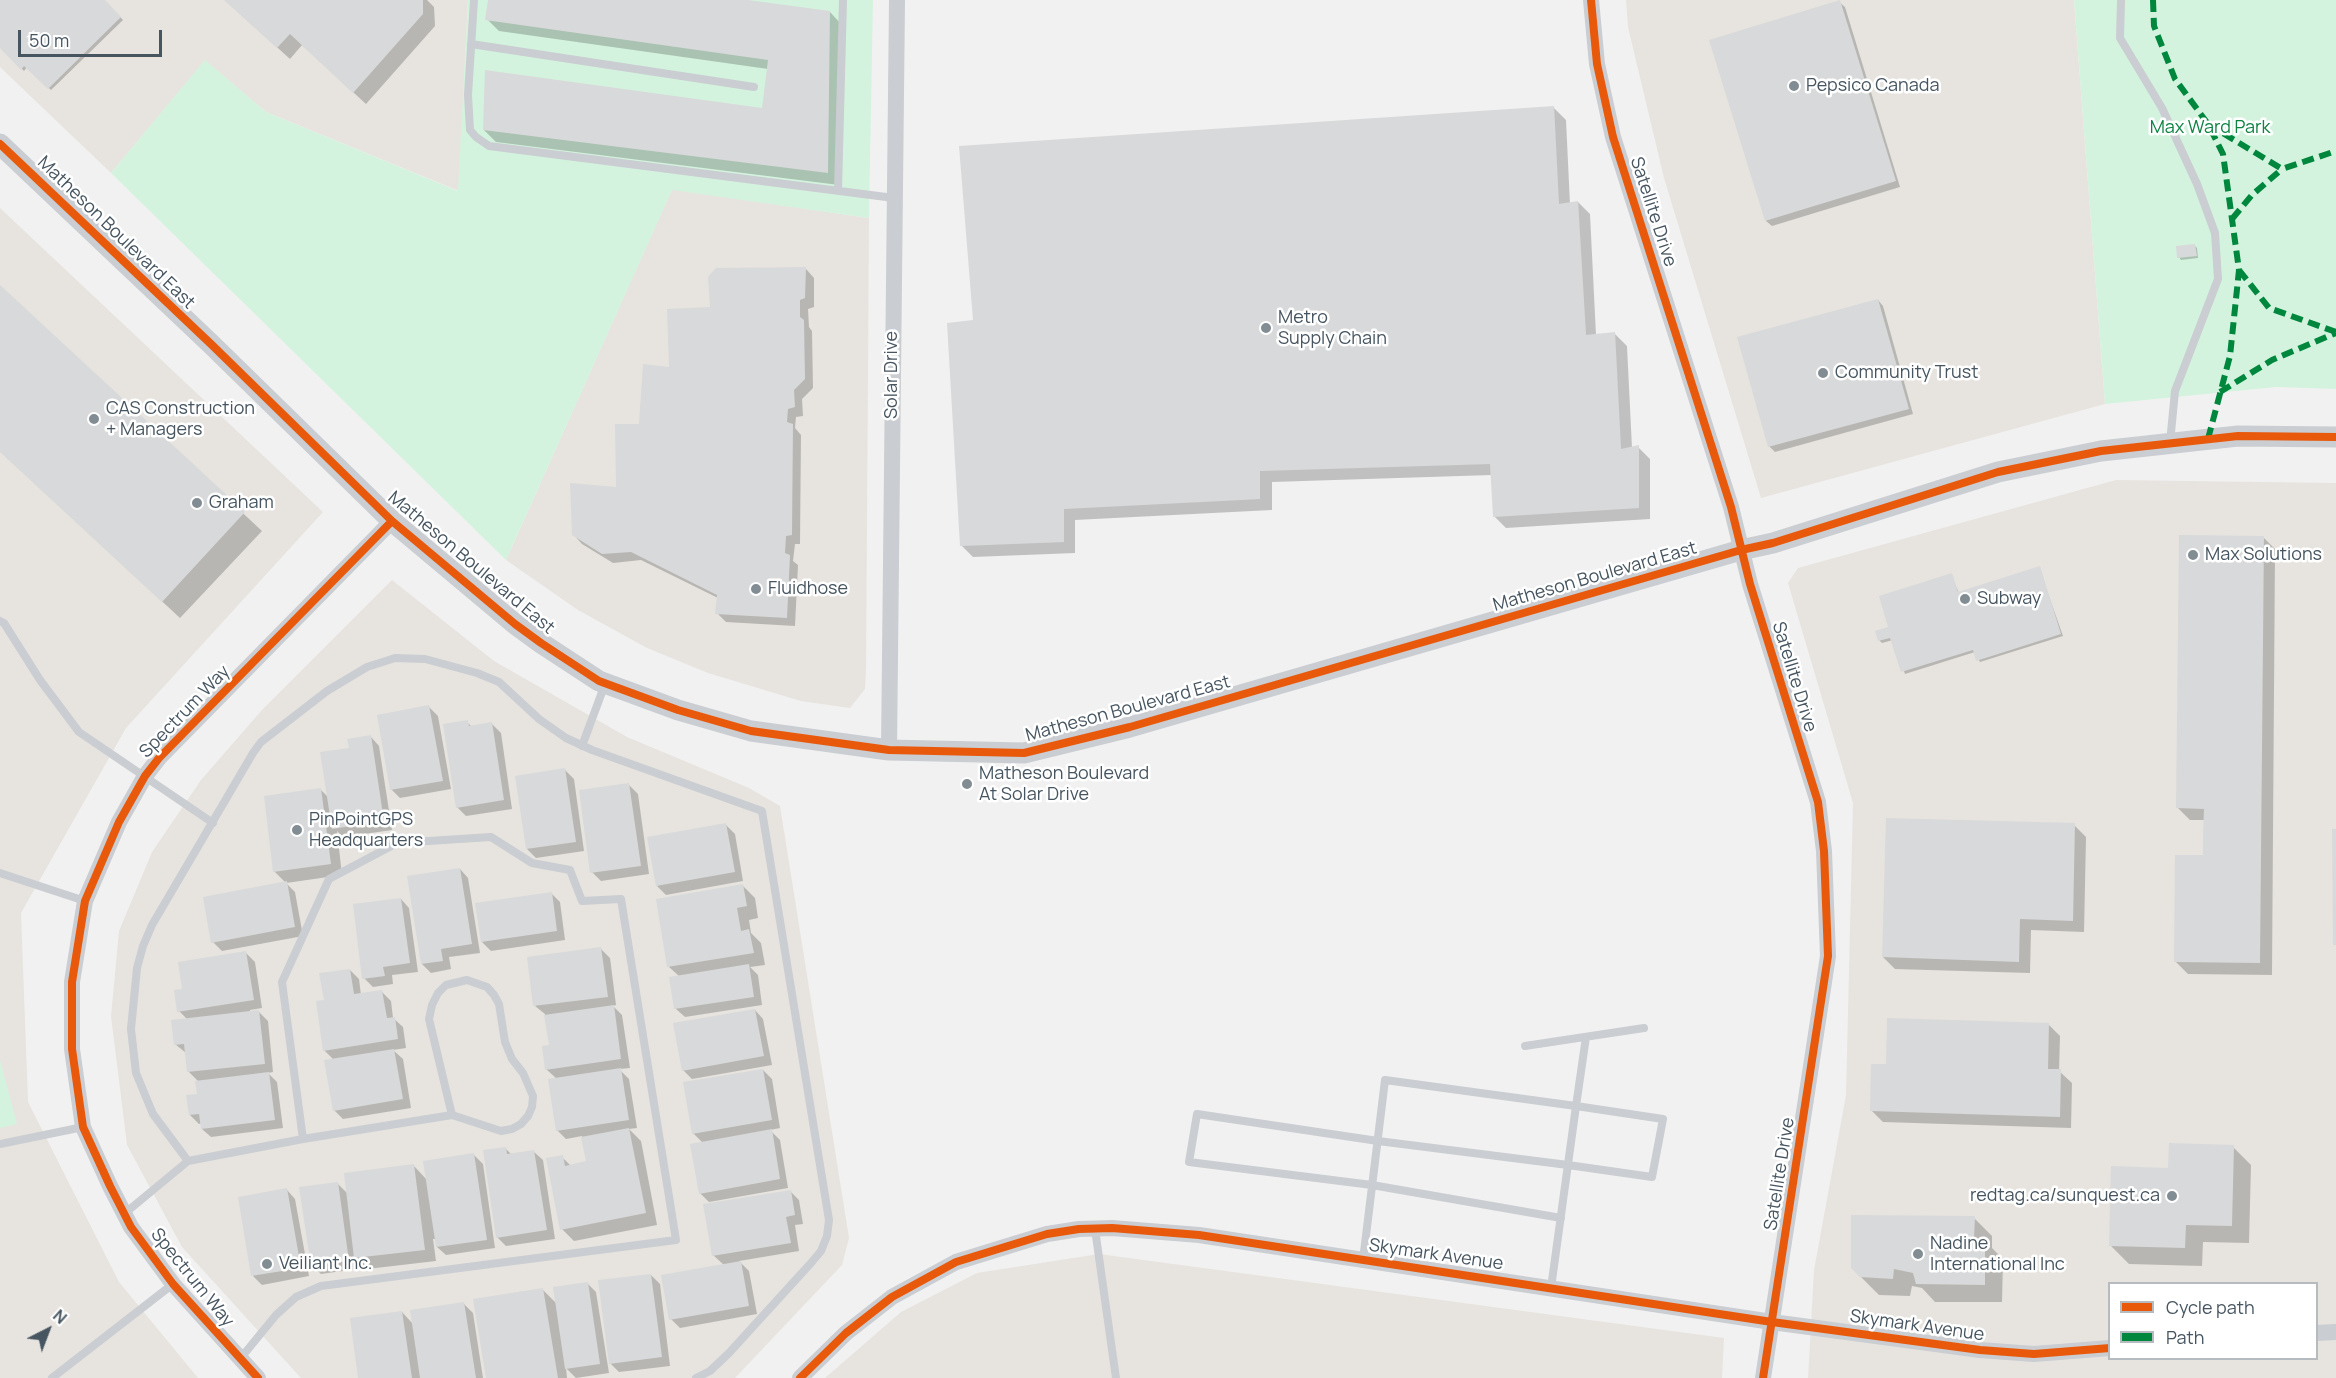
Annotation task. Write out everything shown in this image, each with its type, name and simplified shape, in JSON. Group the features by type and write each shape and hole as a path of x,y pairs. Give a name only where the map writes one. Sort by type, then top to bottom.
{"street":[{"name":"Solar Drive","path":"889,750 897,0"},
{"name":"Satellite Drive","path":"1591,0 1597,64 1613,137 1731,507 1741,550 1818,802 1824,851 1828,956 1763,1378"},
{"name":"Matheson Boulevard East","path":"0,144 212,345 392,521 515,624 542,643 606,683 678,710 751,731 889,750 1024,753 1130,727 1741,550 1773,543 1998,472 2101,451 2238,436 2336,437"},
{"name":"Spectrum Way","path":"258,1378 173,1284 130,1227 84,1127 72,1050 72,982 85,901 119,822 145,776 159,758 392,521"},
{"name":"Skymark Avenue","path":"800,1378 846,1333 892,1297 956,1262 1047,1234 1095,1229 1199,1235 1772,1322 1980,1350 2034,1354 2108,1348"},
{"path":"2318,1333 2336,1332"}],"lane":[{"path":"474,0 468,95 470,130 489,146 894,198"},
{"path":"838,190 843,0"},
{"path":"2121,0 2120,38 2162,108 2197,184 2216,233 2218,279 2175,391 2170,444"},
{"path":"471,45 754,87"},
{"path":"0,621 4,623 40,680 79,732 213,823"},
{"path":"188,1161 153,1114 136,1073 131,1029 137,968 142,946 152,925 253,753 261,742 327,691 367,667 395,658 425,658 499,682 539,719 582,746 762,811 829,1220 827,1236 821,1251 811,1263 737,1345 710,1371 696,1378"},
{"path":"582,746 606,683"},
{"path":"240,1359 276,1315 289,1303 296,1297 321,1286 676,1240 621,899 582,902 570,870 532,864 491,837 397,843 329,879 282,982 303,1139"},
{"path":"0,873 85,901"},
{"path":"124,1214 188,1161 452,1114 501,1131 521,1124 532,1107 533,1096 505,1042 499,1004 487,987 466,980 446,985 438,993 429,1019 452,1114"},
{"path":"1525,1046 1644,1029"},
{"path":"1551,1288 1586,1037"},
{"path":"1363,1260 1372,1185 1378,1141 1385,1080 1663,1119 1652,1177 1378,1141 1197,1114 1190,1162 1372,1185 1561,1218"},
{"path":"0,1144 84,1127"},
{"path":"1095,1229 1116,1378"},
{"path":"52,1378 173,1284"}],"shaded area":[{"path":"0,0 468,0 459,191 266,112 205,61 111,173 0,67"},
{"path":"1626,0 2074,0 2105,404 1761,498 1664,178 1628,27"},
{"path":"672,189 869,218 866,669 865,689 850,708 801,701 708,673 647,648 578,610 506,560"},
{"path":"0,208 323,512 126,728 21,913 28,1102 119,1282 198,1378 0,1378"},
{"path":"2116,480 2336,483 2336,1378 1808,1378 1814,1270 1846,1095 1853,803 1788,583 1798,568"},
{"path":"392,580 494,661 627,737 749,788 780,806 849,1238 842,1265 735,1378 301,1378 182,1247 127,1145 111,1016 119,931 152,852 201,780 262,710"},
{"path":"1099,1254 1724,1338 1722,1378 825,1378 901,1312 977,1273"}],"green space":[{"path":"468,0 873,0 869,218 672,190 506,560 111,173 205,60 266,112 458,191"},
{"name":"Max Ward Park","path":"2074,0 2336,0 2336,389 2276,387 2105,404"},
{"path":"0,1060 17,1124 0,1128"}],"building":[{"path":"0,0 105,0 121,17 48,89 24,66 21,70 0,48"},
{"path":"224,0 423,0 423,14 353,93 290,34 277,48"},
{"path":"488,0 748,0 830,11 828,173 483,130 485,70 762,108 768,60 485,20"},
{"name":"Pepsico Canada","path":"1840,0 1896,181 1765,221 1709,40"},
{"name":"Metro Supply Chain","path":"1554,106 1559,204 1578,201 1586,335 1615,332 1621,449 1639,445 1639,508 1493,517 1490,464 1260,471 1260,499 1064,509 1064,542 960,546 947,323 973,320 959,146"},
{"path":"2195,244 2197,256 2177,258 2176,246"},
{"path":"806,267 805,298 800,300 800,317 804,320 805,379 794,390 795,407 788,409 787,422 793,424 792,535 786,536 785,553 790,555 787,618 715,614 717,595 631,552 602,554 572,535 570,483 616,487 615,424 639,424 643,364 669,367 667,309 710,307 708,277 716,268"},
{"path":"0,285 245,512 162,602 0,452"},
{"name":"Community Trust","path":"1878,299 1909,409 1768,447 1737,337"},
{"path":"2179,535 2264,536 2260,963 2174,962 2175,855 2203,855 2204,809 2176,808"},
{"path":"2040,566 2061,634 1976,661 1973,650 1901,672 1890,638 1878,641 1875,631 1888,627 1879,596 1952,573 1958,592"},
{"path":"429,705 443,781 390,790 377,715"},
{"path":"468,720 469,726 492,722 504,800 456,808 443,724"},
{"path":"371,735 384,821 332,829 320,752 349,748 347,739"},
{"path":"565,768 576,842 526,849 515,776"},
{"path":"629,783 641,866 590,873 579,790"},
{"name":"PinPointGPS Headquarters","path":"321,788 331,864 273,872 264,796"},
{"path":"1886,818 2075,823 2073,921 2020,919 2019,962 1882,957"},
{"path":"726,823 735,872 656,886 647,837"},
{"path":"2332,829 2336,829 2336,945 2333,945"},
{"path":"460,868 472,944 441,949 443,961 421,964 407,876"},
{"path":"287,881 295,927 211,943 203,897"},
{"path":"743,884 747,906 737,908 741,931 749,929 754,953 667,967 656,899"},
{"path":"552,892 557,931 481,942 475,903"},
{"path":"401,898 410,963 383,967 385,976 362,979 353,904"},
{"path":"601,947 608,997 533,1006 527,957"},
{"path":"246,951 254,1000 177,1012 174,990 182,989 178,962"},
{"path":"749,964 754,997 674,1009 669,977"},
{"path":"350,969 354,994 382,990 387,1018 395,1017 398,1039 323,1051 316,1001 324,1000 319,973"},
{"path":"614,1005 621,1059 545,1070 542,1046 549,1045 544,1015"},
{"path":"755,1009 764,1056 682,1071 673,1023"},
{"path":"259,1010 265,1064 187,1072 184,1044 174,1045 171,1020"},
{"path":"1887,1018 2049,1023 2048,1069 2061,1069 2060,1117 1870,1111 1871,1064 1886,1064"},
{"path":"394,1049 403,1099 333,1111 324,1060"},
{"path":"621,1068 629,1120 556,1131 548,1079"},
{"path":"763,1069 772,1120 692,1134 683,1082"},
{"path":"269,1072 275,1120 201,1129 199,1114 189,1115 186,1095 197,1094 195,1081"},
{"path":"629,1128 646,1213 560,1230 546,1158 563,1155 565,1166 586,1161 581,1137"},
{"path":"772,1129 780,1179 699,1194 690,1144"},
{"name":"redtag.ca/sunquest.ca","path":"2169,1143 2234,1145 2232,1226 2186,1225 2185,1248 2109,1246 2111,1166 2168,1168"},
{"path":"506,1147 507,1154 534,1150 547,1230 496,1238 483,1150"},
{"path":"474,1153 487,1240 436,1247 423,1161"},
{"path":"414,1164 425,1250 354,1258 344,1173"},
{"path":"338,1182 349,1261 311,1266 299,1187"},
{"path":"287,1188 301,1268 251,1276 238,1197"},
{"path":"791,1190 795,1215 786,1217 791,1243 712,1256 703,1204"},
{"name":"Nadine International Inc","path":"1851,1215 1975,1216 1974,1239 1985,1239 1985,1285 1916,1284 1913,1273 1894,1269 1893,1279 1860,1277 1851,1268"},
{"path":"741,1261 749,1306 669,1320 661,1275"},
{"path":"651,1274 662,1357 609,1364 598,1280"},
{"path":"588,1282 600,1364 565,1369 553,1287"},
{"path":"543,1288 558,1378 486,1378 473,1299"},
{"path":"464,1302 476,1378 420,1378 410,1310"},
{"path":"402,1311 412,1378 358,1378 350,1318"}],"marked path":[{"path":"2153,0 2154,26 2175,79 2208,124 2223,154 2239,270 2230,356 2208,439"},
{"path":"2208,124 2282,169 2336,151"},
{"path":"2232,219 2252,195 2282,169"},
{"path":"2239,270 2269,308 2336,332"},
{"path":"2220,392 2272,360 2336,333"}],"cycle path":[{"path":"1591,0 1597,64 1613,137 1731,507 1750,584 1818,802 1824,851 1828,956 1763,1378"},
{"path":"0,144 212,345 392,521 541,643 599,681 678,710 751,731 889,750 1024,753 1130,727 1741,550 1773,543 1998,472 2101,451 2238,436 2336,437"},
{"path":"258,1378 173,1284 131,1227 110,1186 83,1127 72,1049 72,982 85,901 119,822 145,776 159,758 392,521"},
{"path":"800,1378 846,1333 892,1297 956,1262 1047,1234 1079,1229 1112,1228 1199,1235 1772,1322 1980,1350 2034,1354 2108,1348"}],"place":[{"name":"Pepsico Canada","path":"1794,86"},
{"name":"Metro Supply Chain","path":"1266,328"},
{"name":"Community Trust","path":"1823,373"},
{"name":"CAS Construction + Managers","path":"94,419"},
{"name":"Graham","path":"197,503"},
{"name":"Max Solutions","path":"2193,555"},
{"name":"Fluidhose","path":"756,589"},
{"name":"Subway","path":"1965,599"},
{"name":"Matheson Boulevard At Solar Drive","path":"967,784"},
{"name":"PinPointGPS Headquarters","path":"297,830"},
{"name":"redtag.ca/sunquest.ca","path":"2172,1196"},
{"name":"Nadine International Inc","path":"1918,1254"},
{"name":"Veiliant Inc.","path":"267,1264"}]}
